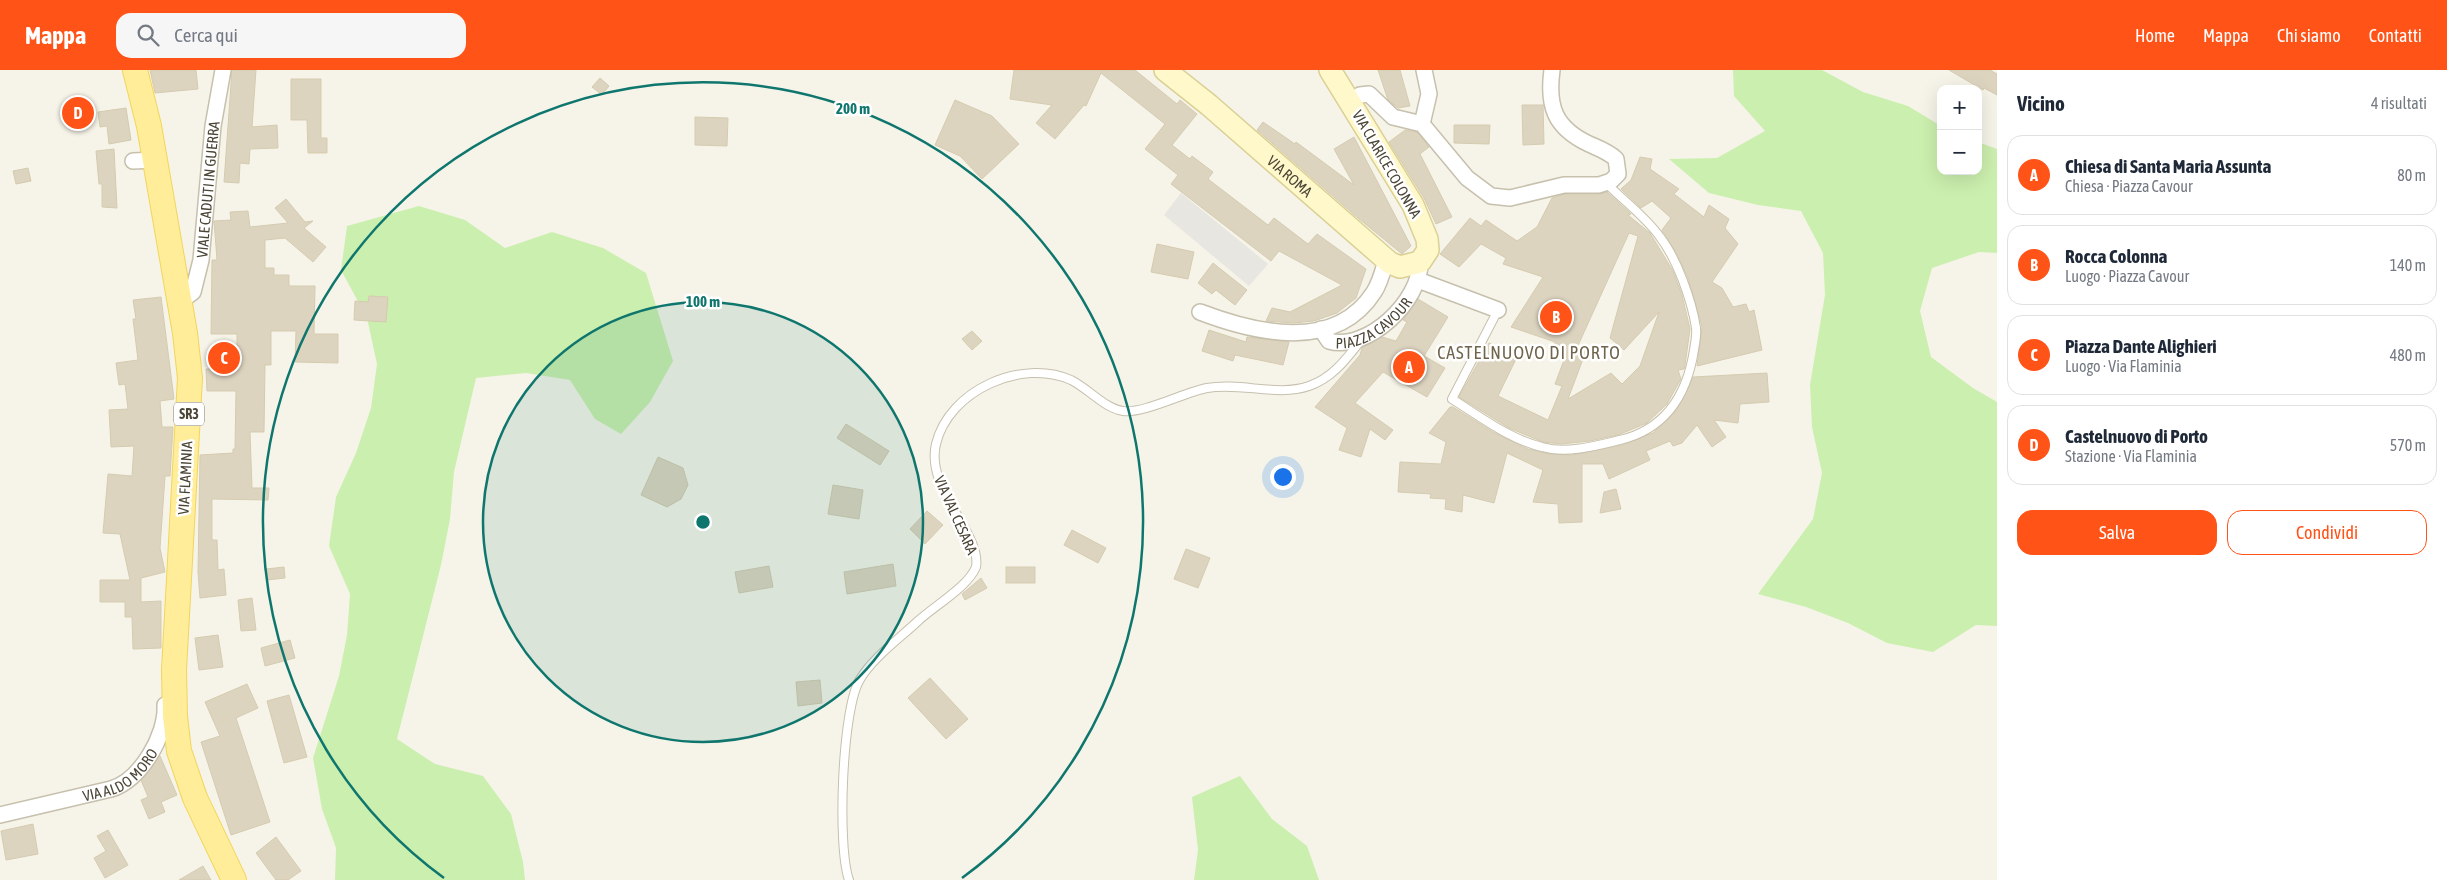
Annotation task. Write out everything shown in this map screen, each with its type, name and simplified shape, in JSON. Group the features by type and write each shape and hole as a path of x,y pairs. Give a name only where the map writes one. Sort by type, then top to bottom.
{"main road":[{"name":"VIA FLAMINIA","path":"135,70 144,160 178,299 185,333 190,378 174,670 175,716 183,764 206,824 234,880"},
{"name":"VIA ROMA","path":"1165,70 1386,260 1400,267 1419,271"},
{"name":"VIA CLARICE COLONNA","path":"1330,70 1413,204 1428,243 1419,271"}],"street":[{"name":"VIALE CADUTI IN GUERRA","path":"178,299 186,298 193,292 201,260 213,126 223,70"},
{"path":"1422,124 1429,94 1424,70"},
{"path":"1351,102 1360,95 1369,94 1393,117 1422,124 1467,178 1491,196 1510,198 1564,185 1607,184 1618,174 1616,159 1572,136 1561,126 1556,117 1552,99 1552,70"},
{"name":"PIAZZA CAVOUR","path":"1200,312 1232,324 1278,334 1296,334 1321,329 1346,320 1365,303 1378,286 1386,260"},
{"name":"PIAZZA CAVOUR","path":"1321,329 1326,338 1336,343 1346,343 1366,334 1399,312 1409,300 1419,271 1498,310"},
{"name":"VIA ALDO MORO","path":"0,815 111,789 127,782 156,744 163,730 166,715 164,701 174,670"}],"lane":[{"path":"1498,310 1452,400 1508,434 1536,446 1552,449 1581,449 1633,437 1652,426 1664,416 1686,384 1697,329 1680,274 1660,236 1636,210 1607,184"},
{"name":"VIA VAL CESARA","path":"849,880 844,862 842,812 850,711 856,689 872,665 929,611 963,585 976,567 973,548 941,485 935,465 936,444 948,418 958,406 985,386 998,380 1013,375 1035,373 1053,374 1072,381 1123,411 1142,408 1185,394 1217,387 1246,386 1279,391 1302,388 1331,374 1366,334"}],"green space":[{"path":"1733,70 1822,70 1863,92 1908,106 1937,124 1937,175 1982,175 1982,143 1997,149 1997,253 1979,252 1932,268 1920,311 1931,357 1973,388 1997,402 1997,626 1976,625 1933,652 1887,643 1848,623 1806,607 1758,594 1813,519 1822,473 1812,427 1810,385 1825,295 1823,253 1801,211 1758,205 1709,193 1669,159 1717,158 1765,131 1734,96"},
{"path":"419,206 465,220 505,248 552,232 603,248 646,273 673,361 650,402 621,434 595,419 570,380 526,373 476,378 454,472 450,519 441,565 397,739 435,764 483,776 511,814 523,862 525,880 335,880 336,848 322,809 313,758 339,676 347,635 350,594 329,546 336,497 356,453 371,408 377,364 367,318 341,270 347,226"},
{"path":"1240,776 1272,819 1307,846 1319,880 1194,880 1198,850 1192,797"}],"shaded area":[{"path":"1181,193 1268,264 1249,286 1164,215"}],"building":[{"path":"150,70 196,70 198,89 155,93"},
{"path":"232,70 256,70 252,127 277,125 278,148 250,149 249,164 240,163 239,183 224,182"},
{"path":"1014,70 1135,70 1177,104 1180,100 1197,114 1172,145 1190,159 1192,156 1213,172 1208,179 1268,225 1274,218 1308,244 1317,234 1366,269 1356,298 1337,313 1314,321 1293,323 1266,321 1272,308 1290,312 1342,285 1279,251 1271,261 1171,184 1178,175 1145,149 1165,124 1101,73 1086,106 1084,105 1055,139 1036,123 1052,105 1010,99"},
{"path":"1378,70 1400,70 1410,106 1398,108 1388,100"},
{"path":"1949,70 1990,70 1997,74 1997,95 1984,88 1982,89 1982,85 1974,85"},
{"path":"600,78 609,86 602,95 592,87"},
{"path":"291,79 321,79 321,138 327,138 327,153 308,153 307,120 291,120"},
{"path":"955,100 992,116 1019,144 982,179 960,156 935,145"},
{"path":"1522,105 1543,105 1544,144 1523,145"},
{"path":"126,108 131,140 109,144 107,126 100,127 98,112"},
{"path":"695,117 728,118 727,146 695,145"},
{"path":"1263,122 1295,144 1296,142 1354,185 1334,149 1354,137 1411,246 1402,254 1358,218 1257,130"},
{"path":"1454,125 1490,125 1489,144 1454,143"},
{"path":"1405,130 1417,132 1429,147 1420,154 1452,217 1436,224 1424,198 1389,142"},
{"path":"114,149 117,208 102,207 102,184 99,184 96,151"},
{"path":"1640,157 1652,159 1650,169 1679,189 1674,194 1704,217 1709,205 1729,219 1725,228 1738,244 1712,282 1722,288 1733,307 1746,304 1749,312 1754,310 1762,350 1697,366 1702,327 1688,278 1677,254 1662,230 1671,218 1652,201 1641,208 1621,189 1631,180"},
{"path":"28,168 31,181 16,184 13,171"},
{"path":"1607,192 1631,214 1628,215 1650,233 1673,271 1682,295 1690,329 1685,365 1684,369 1678,370 1681,379 1667,404 1647,423 1618,435 1590,441 1561,444 1543,442 1509,428 1459,397 1489,343 1518,355 1498,396 1548,420 1562,386 1555,384 1567,352 1553,349 1555,342 1511,327 1543,277 1503,264 1506,258 1481,244 1459,267 1440,254 1470,218 1481,226 1486,220 1517,241 1537,227 1552,198 1565,194 1599,194","holes":["1629,233 1638,236 1610,338 1624,350 1659,312 1640,366 1622,384 1611,373 1568,399 1586,351 1576,350"]},
{"path":"286,199 305,222 313,221 304,228 326,247 313,262 285,238 265,240 265,268 274,268 274,275 289,275 289,286 315,286 314,334 338,334 338,363 295,362 296,331 271,331 271,365 265,365 264,432 250,432 252,488 269,488 268,500 212,499 212,540 217,540 218,570 224,569 226,595 200,598 198,572 200,455 233,453 233,449 235,449 236,391 207,391 206,369 237,368 237,334 211,334 212,260 217,260 214,221 231,220 230,212 248,211 250,227 288,223 275,208"},
{"path":"1157,244 1194,252 1188,279 1151,272"},
{"path":"1213,263 1247,290 1235,305 1216,290 1212,294 1198,283"},
{"path":"369,296 388,297 386,322 354,320 355,301 368,302"},
{"path":"161,297 174,399 160,401 162,427 173,427 170,476 165,476 160,548 165,572 141,578 141,602 161,601 161,648 133,649 132,617 125,617 125,602 100,602 100,580 130,580 120,534 103,533 108,474 132,476 134,446 111,447 109,410 128,409 125,384 119,385 116,363 138,360 133,319 136,319 133,300"},
{"path":"1418,299 1448,317 1424,356 1445,368 1427,397 1383,372 1355,403 1393,430 1385,440 1370,429 1361,457 1339,450 1347,428 1315,407 1360,355 1362,348 1382,337 1396,341 1407,322 1403,320"},
{"path":"1209,330 1246,342 1247,337 1289,342 1283,365 1235,355 1233,361 1202,351"},
{"path":"972,331 982,341 972,350 962,339"},
{"path":"1767,373 1769,402 1740,404 1738,423 1714,420 1726,437 1712,447 1697,425 1682,443 1673,446 1670,441 1646,451 1650,460 1609,479 1603,464 1582,464 1582,522 1559,523 1558,504 1533,502 1543,470 1507,453 1494,503 1463,495 1462,512 1445,509 1446,499 1430,498 1431,494 1398,492 1400,462 1441,464 1446,442 1429,433 1450,407 1453,407 1493,432 1528,449 1550,454 1572,455 1621,445 1653,433 1676,411 1693,377"},
{"path":"846,424 889,451 880,465 837,438"},
{"path":"658,457 683,468 688,485 681,499 667,507 641,495"},
{"path":"833,485 863,490 859,519 828,514"},
{"path":"1616,489 1621,509 1600,513 1604,492"},
{"path":"927,511 943,525 925,544 910,529"},
{"path":"1072,530 1106,548 1098,563 1064,545"},
{"path":"1186,549 1210,558 1198,588 1174,579"},
{"path":"893,564 896,586 847,594 844,572"},
{"path":"769,566 773,587 739,593 735,572"},
{"path":"284,567 285,578 267,580 266,569"},
{"path":"1006,567 1035,567 1035,583 1006,583"},
{"path":"981,578 987,588 965,600 962,594"},
{"path":"252,598 256,630 241,631 238,600"},
{"path":"218,635 223,667 199,670 195,638"},
{"path":"290,640 295,658 265,666 261,648"},
{"path":"930,678 968,719 946,739 908,698"},
{"path":"820,680 822,703 798,706 796,682"},
{"path":"247,684 258,708 236,718 270,822 231,835 201,742 220,736 205,702"},
{"path":"289,695 307,757 284,763 267,701"},
{"path":"160,756 177,795 161,802 165,812 149,819 141,800 148,797 141,780"},
{"path":"33,824 38,854 6,860 1,831"},
{"path":"108,830 128,865 105,878 94,858 106,851 97,836"},
{"path":"276,837 301,871 288,880 276,880 256,853"},
{"path":"203,866 211,880 179,880"}],"place":[{"name":"Castelnuovo di Porto","path":"78,113"},
{"name":"Rocca Colonna","path":"1556,317"},
{"name":"Piazza Dante Alighieri","path":"224,358"},
{"name":"Chiesa di Santa Maria Assunta","path":"1409,367"}],"district":[{"name":"CASTELNUOVO DI PORTO","path":"1529,352"}]}
